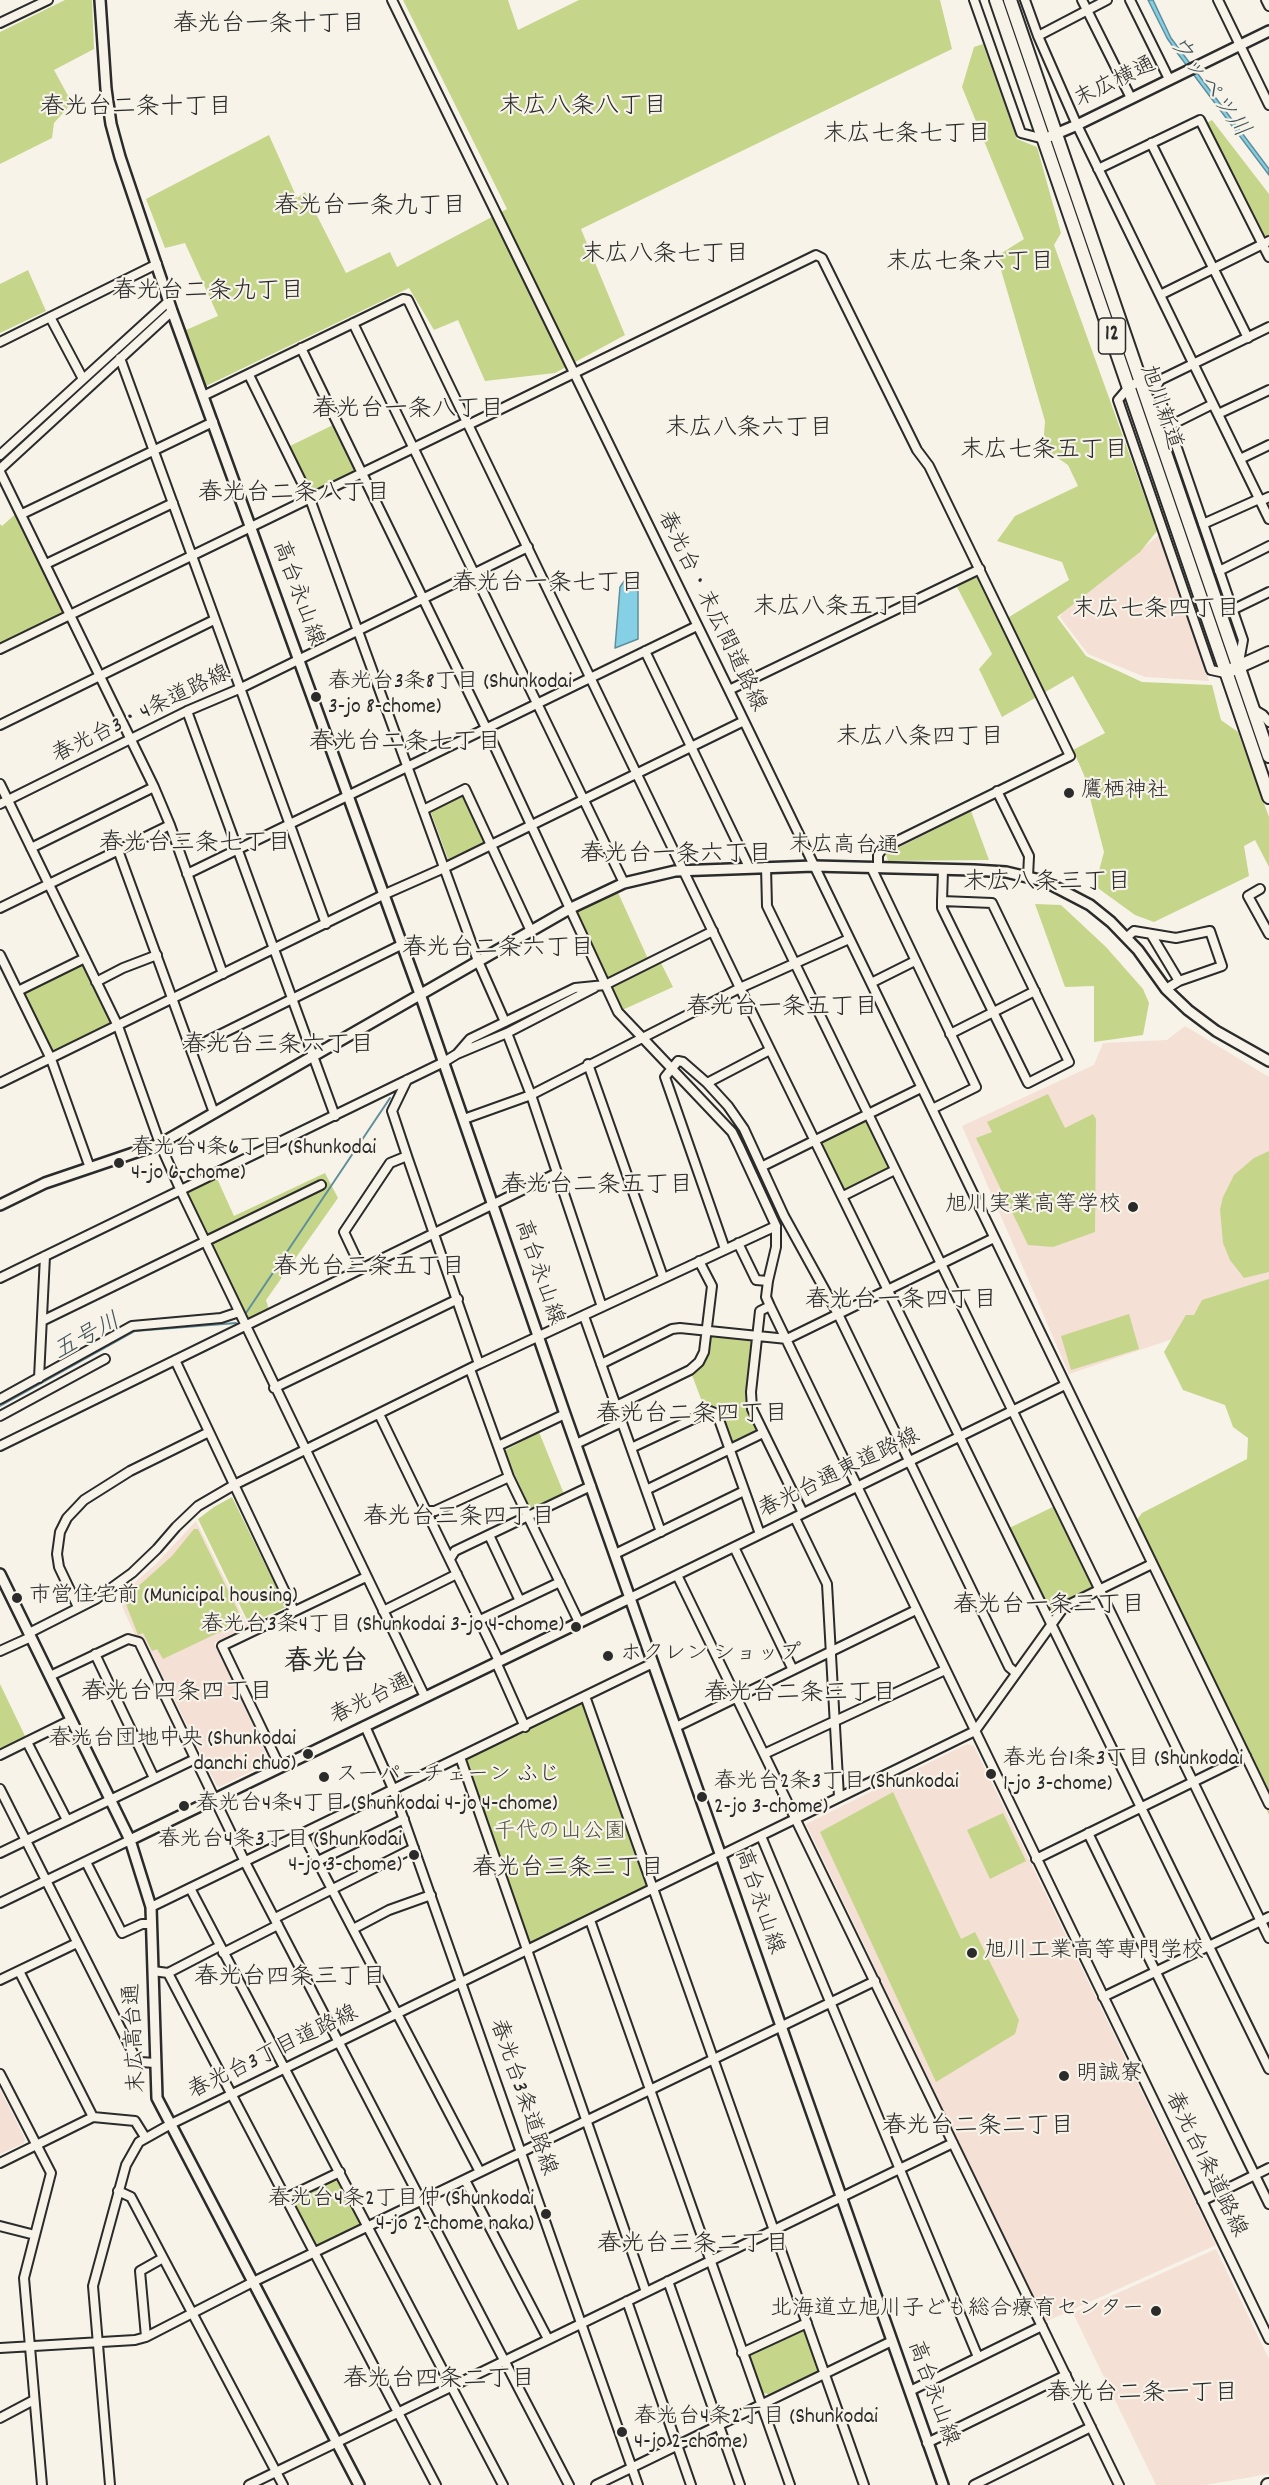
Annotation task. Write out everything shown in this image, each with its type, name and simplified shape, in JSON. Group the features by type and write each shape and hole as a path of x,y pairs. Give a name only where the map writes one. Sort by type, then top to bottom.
{"main road":[{"name":"旭川新道","path":"996,0 1050,137 1134,384 1225,673 1269,797"},
{"name":"旭川新道","path":"1010,0 1034,71 1050,137"},
{"name":"旭川新道","path":"1134,384 1203,567 1269,756"},
{"path":"1225,673 1269,653"}],"street":[{"path":"0,23 48,0"},
{"name":"高台永山線","path":"100,0 106,89 111,124 172,311 420,994 565,1414 943,2485"},
{"name":"春光台・末広間道路線","path":"392,0 1269,1804"},
{"path":"974,0 1022,133 1050,137"},
{"path":"1025,0 1050,66 1077,125 1269,519"},
{"path":"1082,0 1131,98"},
{"path":"1038,36 1107,0"},
{"path":"1130,0 1170,80"},
{"path":"1218,0 1266,92 1269,105"},
{"path":"1266,0 1269,6"},
{"name":"末広横通","path":"1050,137 1269,31"},
{"path":"1034,71 1050,66"},
{"path":"1098,169 1200,120 1266,242 1269,256"},
{"path":"1151,143 1248,338"},
{"path":"1160,295 1266,242"},
{"path":"0,649 414,448 574,374 816,255 822,258 917,450 929,466 1070,756 883,848 878,855 874,868 915,961 976,1087 932,1109"},
{"path":"0,342 157,264"},
{"path":"203,396 403,299 408,300 770,1050 1269,2069"},
{"path":"0,455 169,301"},
{"path":"172,311 0,470 154,787 170,825 223,974"},
{"path":"50,316 83,379"},
{"path":"353,323 624,883"},
{"path":"1238,668 1243,640 1156,387 1160,380 1269,327"},
{"path":"301,348 532,824 618,1012 732,1132 776,1226 776,1247 766,1297 770,1306 760,1311 751,1392 752,1409 803,1513"},
{"path":"120,358 326,924"},
{"path":"249,375 310,499 478,961 505,1022"},
{"path":"1218,414 1269,390"},
{"path":"1169,426 1213,404"},
{"path":"22,514 213,422"},
{"path":"1240,459 1269,445"},
{"path":"1203,524 1269,496"},
{"path":"46,564 172,503"},
{"path":"1219,571 1269,546"},
{"name":"春光台3・4条道路線","path":"4,802 528,547"},
{"path":"1203,567 1216,561"},
{"path":"729,690 980,569"},
{"path":"1232,610 1269,592"},
{"path":"0,725 214,620"},
{"path":"187,874 697,626"},
{"path":"645,651 749,867"},
{"path":"1253,709 1269,722"},
{"path":"187,711 335,1116"},
{"path":"0,1083 744,721"},
{"path":"0,784 4,802 31,848 118,1026 160,1144 181,1191 425,1697"},
{"path":"31,848 154,787"},
{"path":"423,810 465,789 531,930"},
{"path":"997,791 1029,856 1028,877"},
{"path":"0,908 170,825"},
{"path":"118,850 214,1113"},
{"name":"末広高台通","path":"0,1205 45,1183 160,1144 571,908 624,883 684,870 814,866 1006,872 1058,886 1090,904 1127,937 1166,989 1188,1010 1216,1031 1269,1061"},
{"path":"766,867 767,906 1269,1938"},
{"path":"942,902 992,903 1069,1062 1028,1083 942,908 942,902 943,870"},
{"path":"1260,890 1248,896 1269,934"},
{"path":"0,1278 444,1062 458,1054 470,1039 575,988 605,985 713,931"},
{"path":"1127,937 1134,931 1152,936 1176,938 1210,931 1222,966 1179,981 1166,989"},
{"path":"1152,936 1179,981"},
{"path":"464,1119 531,1095 740,988 849,939"},
{"path":"191,1049 401,945"},
{"path":"0,955 51,1059 90,1168"},
{"path":"96,982 123,968 157,955"},
{"path":"18,992 85,958"},
{"path":"871,983 915,961"},
{"path":"458,1054 461,1055 507,1033 590,992 595,987"},
{"path":"950,1034 1035,991"},
{"path":"507,1033 531,1095 602,1307"},
{"path":"707,1083 770,1050"},
{"path":"725,1249 665,1077 678,1061 683,1062 707,1083 728,1106 744,1129 763,1166 784,1216 838,1314 1009,1667 1016,1673"},
{"path":"588,1064 663,1277"},
{"path":"408,1079 392,1111 479,1364"},
{"path":"763,1166 921,1088"},
{"path":"361,1268 344,1232 390,1163 407,1156"},
{"path":"843,1196 895,1170"},
{"path":"0,1446 557,1173"},
{"path":"42,1321 321,1185"},
{"path":"0,1650 96,1599 132,1573 198,1506 234,1485 479,1364 776,1226"},
{"path":"601,1364 672,1329 708,1330 787,1339 994,1238"},
{"path":"738,1243 756,1280 768,1281"},
{"path":"39,1378 45,1256"},
{"path":"616,1406 690,1370 699,1362 704,1352 708,1330 712,1287 699,1261"},
{"path":"274,1388 458,1299"},
{"name":"春光台1条道路線","path":"770,1306 1269,2340"},
{"path":"0,1399 132,1326 221,1318 239,1312"},
{"path":"584,1316 661,1532"},
{"path":"0,1416 105,1359"},
{"path":"175,1360 294,1611"},
{"path":"471,1369 509,1477 579,1622"},
{"name":"春光台通東道路線","path":"630,1598 1065,1385"},
{"path":"631,1448 710,1411 717,1414 760,1534"},
{"path":"379,1414 480,1620 525,1727"},
{"path":"498,1446 565,1414"},
{"path":"576,1444 621,1422"},
{"path":"78,1607 59,1567 57,1554 60,1532 67,1518 84,1500 130,1471 209,1432"},
{"path":"646,1490 764,1433"},
{"path":"427,1511 435,1511 509,1477"},
{"path":"450,1559 455,1551 591,1486"},
{"path":"615,1554 744,1491"},
{"path":"795,1518 827,1584 829,1652 839,1797"},
{"path":"489,1535 520,1601"},
{"path":"734,1546 793,1670"},
{"path":"975,1731 1064,1607 1152,1564"},
{"name":"末広高台通","path":"0,1574 130,1840 151,1906 157,2098 359,2485"},
{"path":"382,1611 458,1574"},
{"path":"677,1575 1119,2485"},
{"path":"280,1767 222,1646 366,1577"},
{"path":"480,1620 560,1582"},
{"name":"春光台通","path":"130,1840 630,1598"},
{"path":"676,1727 916,1610"},
{"path":"50,1676 128,1639 139,1642 245,1862 569,2485"},
{"path":"95,1654 154,1778"},
{"path":"151,1906 653,1664"},
{"path":"764,1754 945,1670"},
{"path":"585,1696 864,2485"},
{"path":"0,1755 71,1720"},
{"name":"春光台3条道路線","path":"365,1726 404,1819 638,2485"},
{"name":"春光台3丁目道路線","path":"145,2138 975,1731"},
{"path":"27,1742 67,1820"},
{"path":"1036,1859 1246,1756"},
{"path":"460,1757 646,2292"},
{"path":"0,1853 195,1758"},
{"path":"0,1789 136,2059 140,2062 156,2063"},
{"path":"318,1861 404,1819"},
{"path":"1088,1833 1269,2204"},
{"path":"303,1834 480,2172"},
{"path":"761,1836 978,2357"},
{"path":"0,1903 130,1840"},
{"path":"153,1971 168,1973 222,1949 276,1922 332,1889 414,1848"},
{"path":"86,1862 122,1933 142,1924 152,1924"},
{"path":"190,1888 503,2485"},
{"path":"352,1929 389,1910 431,1895"},
{"path":"1103,1997 1269,1917"},
{"path":"590,1920 790,2485"},
{"path":"0,1980 76,1943"},
{"path":"19,1971 93,2117"},
{"path":"168,1973 436,2485"},
{"path":"0,2348 146,2337 253,2282 875,1981"},
{"path":"0,2074 51,2173 24,2278 42,2485"},
{"path":"0,2163 93,2117 135,2121 145,2138 139,2142 126,2165 93,2286 110,2485"},
{"path":"249,2485 953,2143"},
{"path":"1202,2201 1269,2168"},
{"path":"286,2199 340,2172"},
{"path":"465,2180 548,2340"},
{"path":"118,2192 131,2197 283,2485"},
{"path":"0,2226 35,2235"},
{"path":"146,2337 140,2271 164,2258"},
{"path":"668,2281 740,2485"},
{"path":"627,2301 691,2485"},
{"path":"742,2353 807,2323"},
{"path":"910,2391 1042,2326"},
{"path":"596,2485 891,2342"},
{"path":"927,2443 1066,2374"},
{"path":"0,2418 34,2400"},
{"path":"974,2485 1091,2427"}],"shaded area":[{"path":"1159,535 1209,681 1145,677 1088,654 1060,617 1063,612"},
{"name":"旭川実業高等学校","path":"1185,1026 1269,1077 1269,1288 1202,1329 1069,1374 962,1126 1094,1065 1103,1043 1167,1040"},
{"path":"196,1521 248,1626 214,1643 269,1760 269,1763 219,1787 145,1640 135,1635 118,1597 156,1564"},
{"name":"旭川工業高等専門学校","path":"967,1744 974,1746 1216,2245 1045,2322 806,1824"},
{"path":"0,2089 25,2139 24,2143 0,2154"},
{"path":"1216,2249 1269,2359 1269,2474 1205,2485 1156,2485 1073,2313"}],"green space":[{"path":"65,0 92,0 94,49 54,70 72,103 54,123 52,138 0,164 0,32"},
{"path":"403,0 508,0 518,30 579,0 940,0 952,49 581,229 625,335 555,373 485,381 458,320 434,330 409,288 206,386 186,330 218,316 185,243 165,248 146,199 269,135 297,198 305,192 346,273 390,252 397,267 507,209"},
{"path":"983,44 1017,139 1037,147 1061,233 1054,245 1157,531 1140,552 1057,617 1086,656 1142,682 1212,685 1221,720 1238,732 1269,817 1269,867 1255,840 1244,846 1249,876 1154,922 1135,915 1095,886 1104,852 1084,775 1073,750 1105,733 1073,676 1002,717 979,669 992,654 957,587 978,575 1001,622 1069,580 1062,562 997,541 1015,516 1078,486 1068,465 1043,448 1045,421 997,256 1024,239 962,87 974,47"},
{"path":"1212,120 1269,194 1269,236 1262,235 1205,124"},
{"path":"28,270 46,311 0,333 0,284"},
{"path":"163,305 168,312 2,460 0,458"},
{"path":"333,425 355,471 312,491 290,446"},
{"path":"20,510 70,616 0,649 0,524 2,526"},
{"path":"464,794 485,842 448,859 430,810"},
{"path":"971,811 989,860 888,861 886,854"},
{"path":"615,886 649,961 658,957 673,987 618,1012 571,908"},
{"path":"1035,904 1061,905 1106,947 1143,989 1149,1003 1143,1035 1094,1042 1094,986 1065,987"},
{"path":"85,958 118,1026 51,1059 18,991"},
{"path":"1048,1094 1065,1128 1093,1114 1096,1119 1095,1232 1053,1247 1028,1245 976,1138 992,1132 987,1122"},
{"path":"867,1120 890,1168 845,1191 822,1143"},
{"path":"1269,1151 1269,1272 1244,1278 1230,1260 1223,1243 1220,1209 1234,1175 1254,1158"},
{"path":"325,1173 338,1198 266,1300 270,1313 246,1326 181,1191 215,1174 234,1216"},
{"path":"1269,1279 1269,1815 1150,1559 1136,1521 1142,1513 1247,1459 1248,1438 1233,1427 1225,1405 1183,1390 1164,1352 1186,1315 1194,1315 1202,1300"},
{"path":"1129,1314 1139,1349 1071,1370 1061,1336"},
{"path":"711,1335 753,1340 747,1381 747,1405 756,1430 731,1444 721,1414 712,1408 704,1407 692,1375 701,1367 708,1355"},
{"path":"539,1432 564,1494 531,1510 504,1451"},
{"path":"232,1497 286,1607 249,1624 198,1519"},
{"path":"1057,1505 1100,1590 1064,1607 1051,1623 1005,1530"},
{"path":"194,1529 198,1529 243,1621 163,1659 157,1649 152,1651 143,1633 138,1635 124,1599 172,1556"},
{"path":"0,1684 26,1738 0,1751"},
{"name":"千代の山公園","path":"583,1700 649,1885 528,1945 463,1758"},
{"path":"893,1792 961,1939 975,1932 1019,2020 1015,2034 936,2082 820,1832"},
{"path":"1003,1813 1026,1861 990,1879 967,1830"},
{"path":"337,2176 362,2225 315,2248 291,2200"},
{"path":"805,2328 819,2370 769,2394 762,2393 746,2354"}],"water":[{"name":"ウッペツ川","path":"1148,0 1153,0 1171,38 1269,169 1269,175 1178,54 1167,38"},
{"path":"627,577 633,577 638,588 638,639 615,648 620,587"}],"waterway":[{"name":"五号川","path":"246,1313 390,1098"},
{"name":"五号川","path":"0,1406 135,1331 236,1323"}],"place":[{"name":"春光台3条8丁目 (Shunkodai 3-jo 8-chome)","path":"316,697"},
{"name":"鷹栖神社","path":"1069,793"},
{"name":"春光台4条6丁目 (Shunkodai 4-jo 6-chome)","path":"119,1163"},
{"name":"旭川実業高等学校","path":"1133,1207"},
{"name":"市営住宅前 (Municipal housing)","path":"17,1598"},
{"name":"春光台3条4丁目 (Shunkodai 3-jo 4-chome)","path":"576,1627"},
{"name":"ホクレン ショップ","path":"608,1656"},
{"name":"春光台団地中央 (Shunkodai danchi chuo)","path":"308,1754"},
{"name":"春光台1条3丁目 (Shunkodai 1-jo 3-chome)","path":"991,1774"},
{"name":"スーパーチェーン ふじ","path":"324,1777"},
{"name":"春光台2条3丁目 (Shunkodai 2-jo 3-chome)","path":"702,1797"},
{"name":"春光台4条4丁目 (Shunkodai 4-jo 4-chome)","path":"184,1806"},
{"name":"春光台4条3丁目 (Shunkodai 4-jo 3-chome)","path":"414,1855"},
{"name":"旭川工業高等専門学校","path":"972,1953"},
{"name":"明誠寮","path":"1064,2076"},
{"name":"春光台4条2丁目仲 (Shunkodai 4-jo 2-chome naka)","path":"546,2214"},
{"name":"北海道立旭川子ども総合療育センター","path":"1156,2311"},
{"name":"春光台4条2丁目 (Shunkodai 4-jo 2-chome)","path":"622,2432"}],"district":[{"name":"春光台一条十丁目","path":"269,27"},
{"name":"末広八条八丁目","path":"583,109"},
{"name":"春光台二条十丁目","path":"136,110"},
{"name":"末広七条七丁目","path":"907,137"},
{"name":"春光台一条九丁目","path":"370,209"},
{"name":"末広八条七丁目","path":"665,257"},
{"name":"末広七条六丁目","path":"970,265"},
{"name":"春光台二条九丁目","path":"208,294"},
{"name":"春光台一条八丁目","path":"408,412"},
{"name":"末広八条六丁目","path":"749,431"},
{"name":"末広七条五丁目","path":"1044,453"},
{"name":"春光台二条八丁目","path":"294,496"},
{"name":"春光台一条七丁目","path":"548,586"},
{"name":"末広八条五丁目","path":"837,610"},
{"name":"末広七条四丁目","path":"1156,612"},
{"name":"末広八条四丁目","path":"920,740"},
{"name":"春光台二条七丁目","path":"405,745"},
{"name":"春光台三条七丁目","path":"195,846"},
{"name":"春光台一条六丁目","path":"676,857"},
{"name":"末広八条三丁目","path":"1047,885"},
{"name":"春光台二条六丁目","path":"498,951"},
{"name":"春光台一条五丁目","path":"782,1010"},
{"name":"春光台三条六丁目","path":"278,1048"},
{"name":"春光台二条五丁目","path":"597,1188"},
{"name":"春光台三条五丁目","path":"369,1270"},
{"name":"春光台一条四丁目","path":"901,1303"},
{"name":"春光台二条四丁目","path":"692,1417"},
{"name":"春光台三条四丁目","path":"459,1520"},
{"name":"春光台一条三丁目","path":"1049,1608"},
{"name":"春光台","path":"326,1665"},
{"name":"春光台四条四丁目","path":"177,1695"},
{"name":"春光台二条三丁目","path":"800,1696"},
{"name":"春光台三条三丁目","path":"568,1871"},
{"name":"春光台四条三丁目","path":"290,1980"},
{"name":"春光台二条二丁目","path":"978,2129"},
{"name":"春光台三条二丁目","path":"693,2247"},
{"name":"春光台四条二丁目","path":"439,2382"},
{"name":"春光台二条一丁目","path":"1142,2396"}]}
